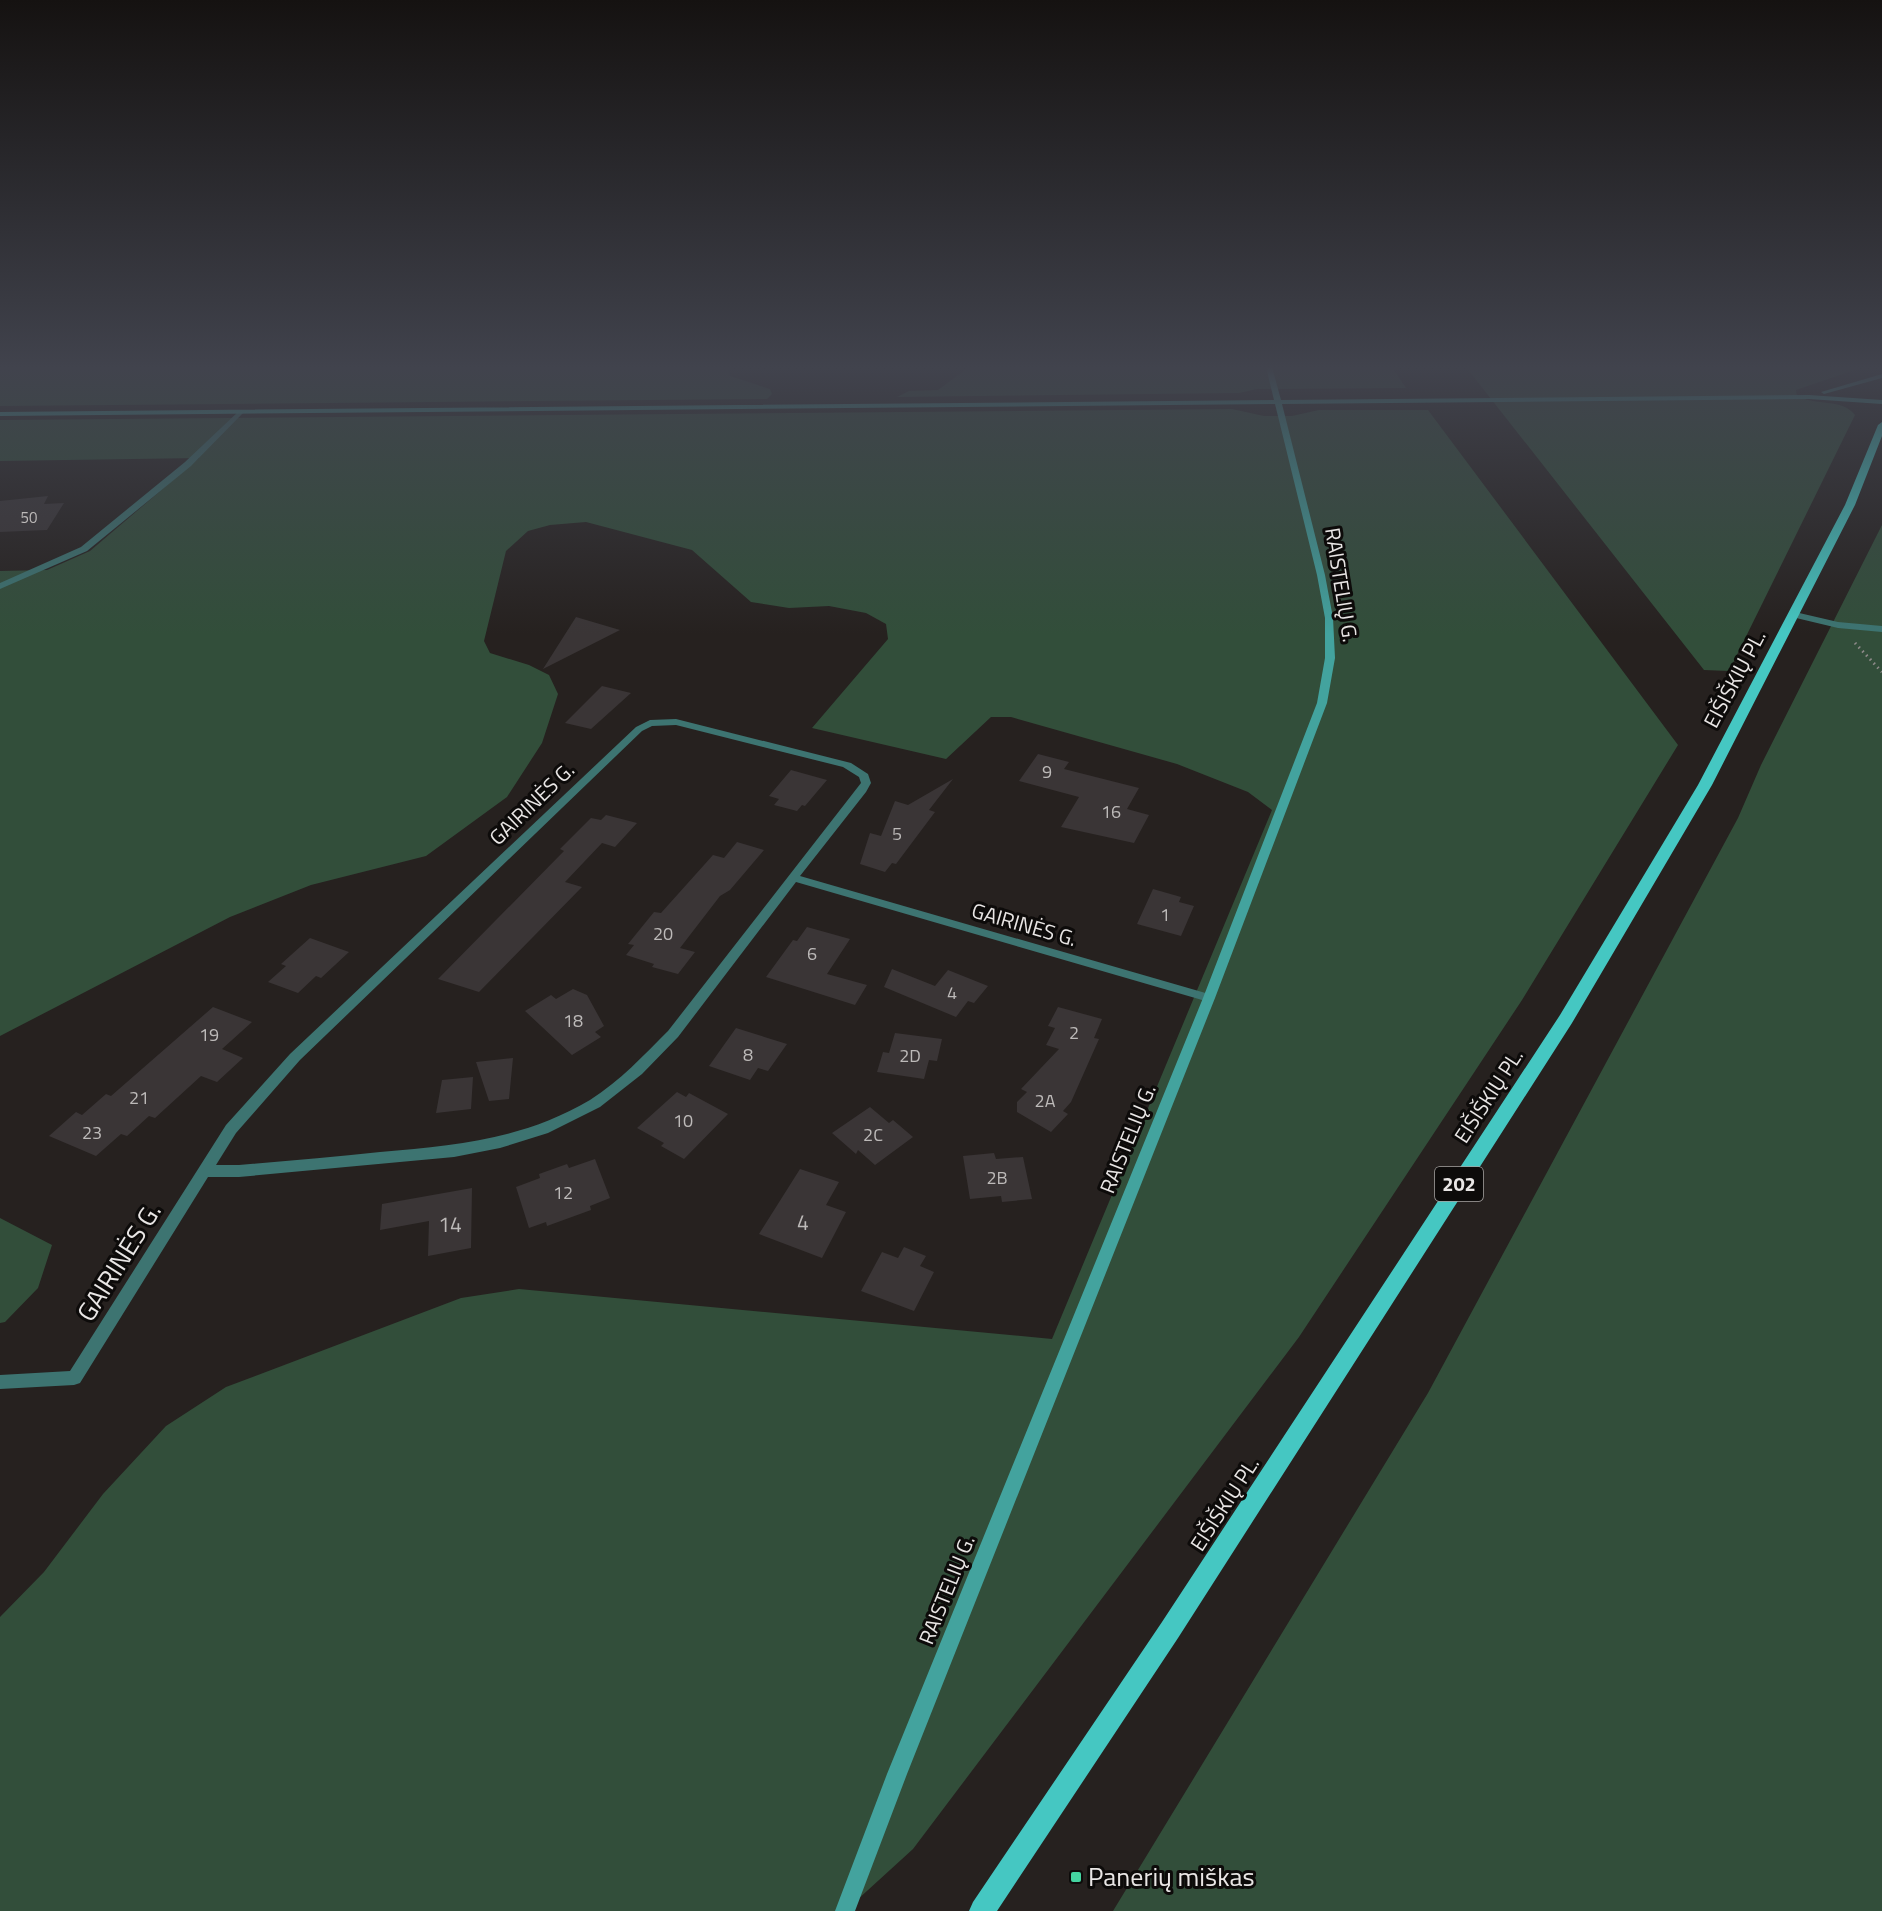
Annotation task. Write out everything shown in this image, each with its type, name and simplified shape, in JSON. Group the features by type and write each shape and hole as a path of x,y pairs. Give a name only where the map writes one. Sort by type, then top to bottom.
{"main road":[{"name":"RAISTELIŲ G.","path":"845,1911 902,1763 1209,998 1304,756 1322,704 1330,658 1329,618 1321,575 1291,456"},
{"name":"EIŠIŠKIŲ PL.","path":"982,1911 1170,1630 1566,1019 1705,784 1795,615 1850,505 1870,456"}],"street":[{"path":"0,586 84,549 196,456"},
{"path":"1795,615 1838,625 1882,629"},
{"name":"GAIRINĖS G.","path":"0,1382 74,1378 204,1171 231,1129 295,1057 639,729 650,723 676,722 847,765 864,776 866,783 861,792 673,1034 637,1071 595,1103 543,1129 500,1143 454,1151 239,1171 204,1171"},
{"name":"GAIRINĖS G.","path":"793,878 1209,998"}],"path":[{"path":"1838,625 1882,672"}],"green space":[{"path":"0,456 1462,456 1678,745 1522,1000 1299,1337 913,1849 845,1911 0,1911 0,1617 44,1572 103,1494 166,1426 226,1387 461,1298 519,1289 1052,1339 1272,810 1248,792 1177,764 1011,717 991,717 946,759 812,728 888,639 886,624 866,613 829,606 789,608 751,602 692,550 586,522 550,525 528,531 506,551 484,641 490,653 529,665 549,675 558,694 542,743 507,797 426,856 311,885 230,917 0,1036 0,571 47,570 90,551 199,458 0,461"},
{"path":"1536,456 1835,456 1729,671 1704,670"},
{"path":"1882,525 1882,1911 1113,1911 1428,1393 1738,818 1761,765"},
{"path":"0,1218 52,1245 38,1288 5,1322 0,1323"}],"building":[{"path":"48,496 44,504 64,503 47,530 0,532 0,501"},
{"path":"576,617 620,630 543,669"},
{"path":"602,686 631,693 591,729 565,723"},
{"path":"1038,754 1069,762 1064,769 1139,788 1127,809 1149,815 1134,843 1061,827 1079,797 1019,781"},
{"path":"791,770 827,780 805,806 802,805 797,811 774,805 779,799 769,796"},
{"path":"953,779 929,810 935,812 896,864 892,863 885,872 860,864 870,833 881,836 895,801 908,805"},
{"path":"606,815 637,823 615,847 602,843 565,882 582,887 479,992 438,979 564,851 560,849 591,818 601,820"},
{"path":"737,842 764,850 730,890 720,896 680,948 695,952 678,974 652,967 654,964 626,955 634,945 628,944 654,912 661,913 713,855 724,858"},
{"path":"1153,889 1181,897 1179,902 1194,906 1181,936 1137,924"},
{"path":"807,927 850,939 827,974 867,985 855,1005 766,977 793,940 797,941"},
{"path":"310,938 349,952 321,978 316,976 298,993 268,982 286,966 281,964"},
{"path":"892,969 935,986 948,970 988,986 974,1003 968,1001 956,1017 884,987"},
{"path":"573,989 587,995 604,1026 595,1032 601,1037 572,1055 525,1011 551,995 556,999"},
{"path":"213,1007 252,1022 222,1049 243,1058 217,1082 201,1076 155,1118 149,1116 127,1136 121,1134 96,1156 49,1136 76,1112 82,1115 106,1094 111,1096"},
{"path":"1058,1007 1102,1019 1094,1038 1099,1039 1071,1102 1063,1111 1068,1114 1051,1132 1017,1112 1017,1102 1027,1092 1021,1089 1059,1049 1046,1045 1055,1028 1048,1026"},
{"path":"736,1028 787,1044 768,1071 758,1068 750,1080 709,1066"},
{"path":"895,1033 942,1039 937,1061 929,1060 924,1079 877,1072 883,1052 889,1053"},
{"path":"513,1058 509,1099 489,1101 476,1062"},
{"path":"473,1077 471,1109 436,1113 442,1080"},
{"path":"677,1092 686,1097 689,1093 728,1114 684,1159 661,1146 664,1143 637,1128"},
{"path":"870,1107 889,1123 893,1120 913,1137 875,1165 858,1150 856,1154 832,1133"},
{"path":"994,1153 996,1159 1023,1157 1032,1199 1002,1202 1001,1196 970,1199 963,1156"},
{"path":"595,1159 610,1198 590,1206 591,1210 547,1226 546,1222 529,1228 516,1187 540,1178 539,1174 567,1164 569,1168"},
{"path":"800,1169 839,1182 826,1205 846,1212 822,1258 759,1234"},
{"path":"472,1188 471,1248 428,1256 429,1221 380,1230 382,1204"},
{"path":"904,1247 926,1256 920,1266 934,1272 914,1311 861,1291 882,1252 898,1258"}],"place":[{"name":"Panerių miškas","path":"1076,1877"}]}
